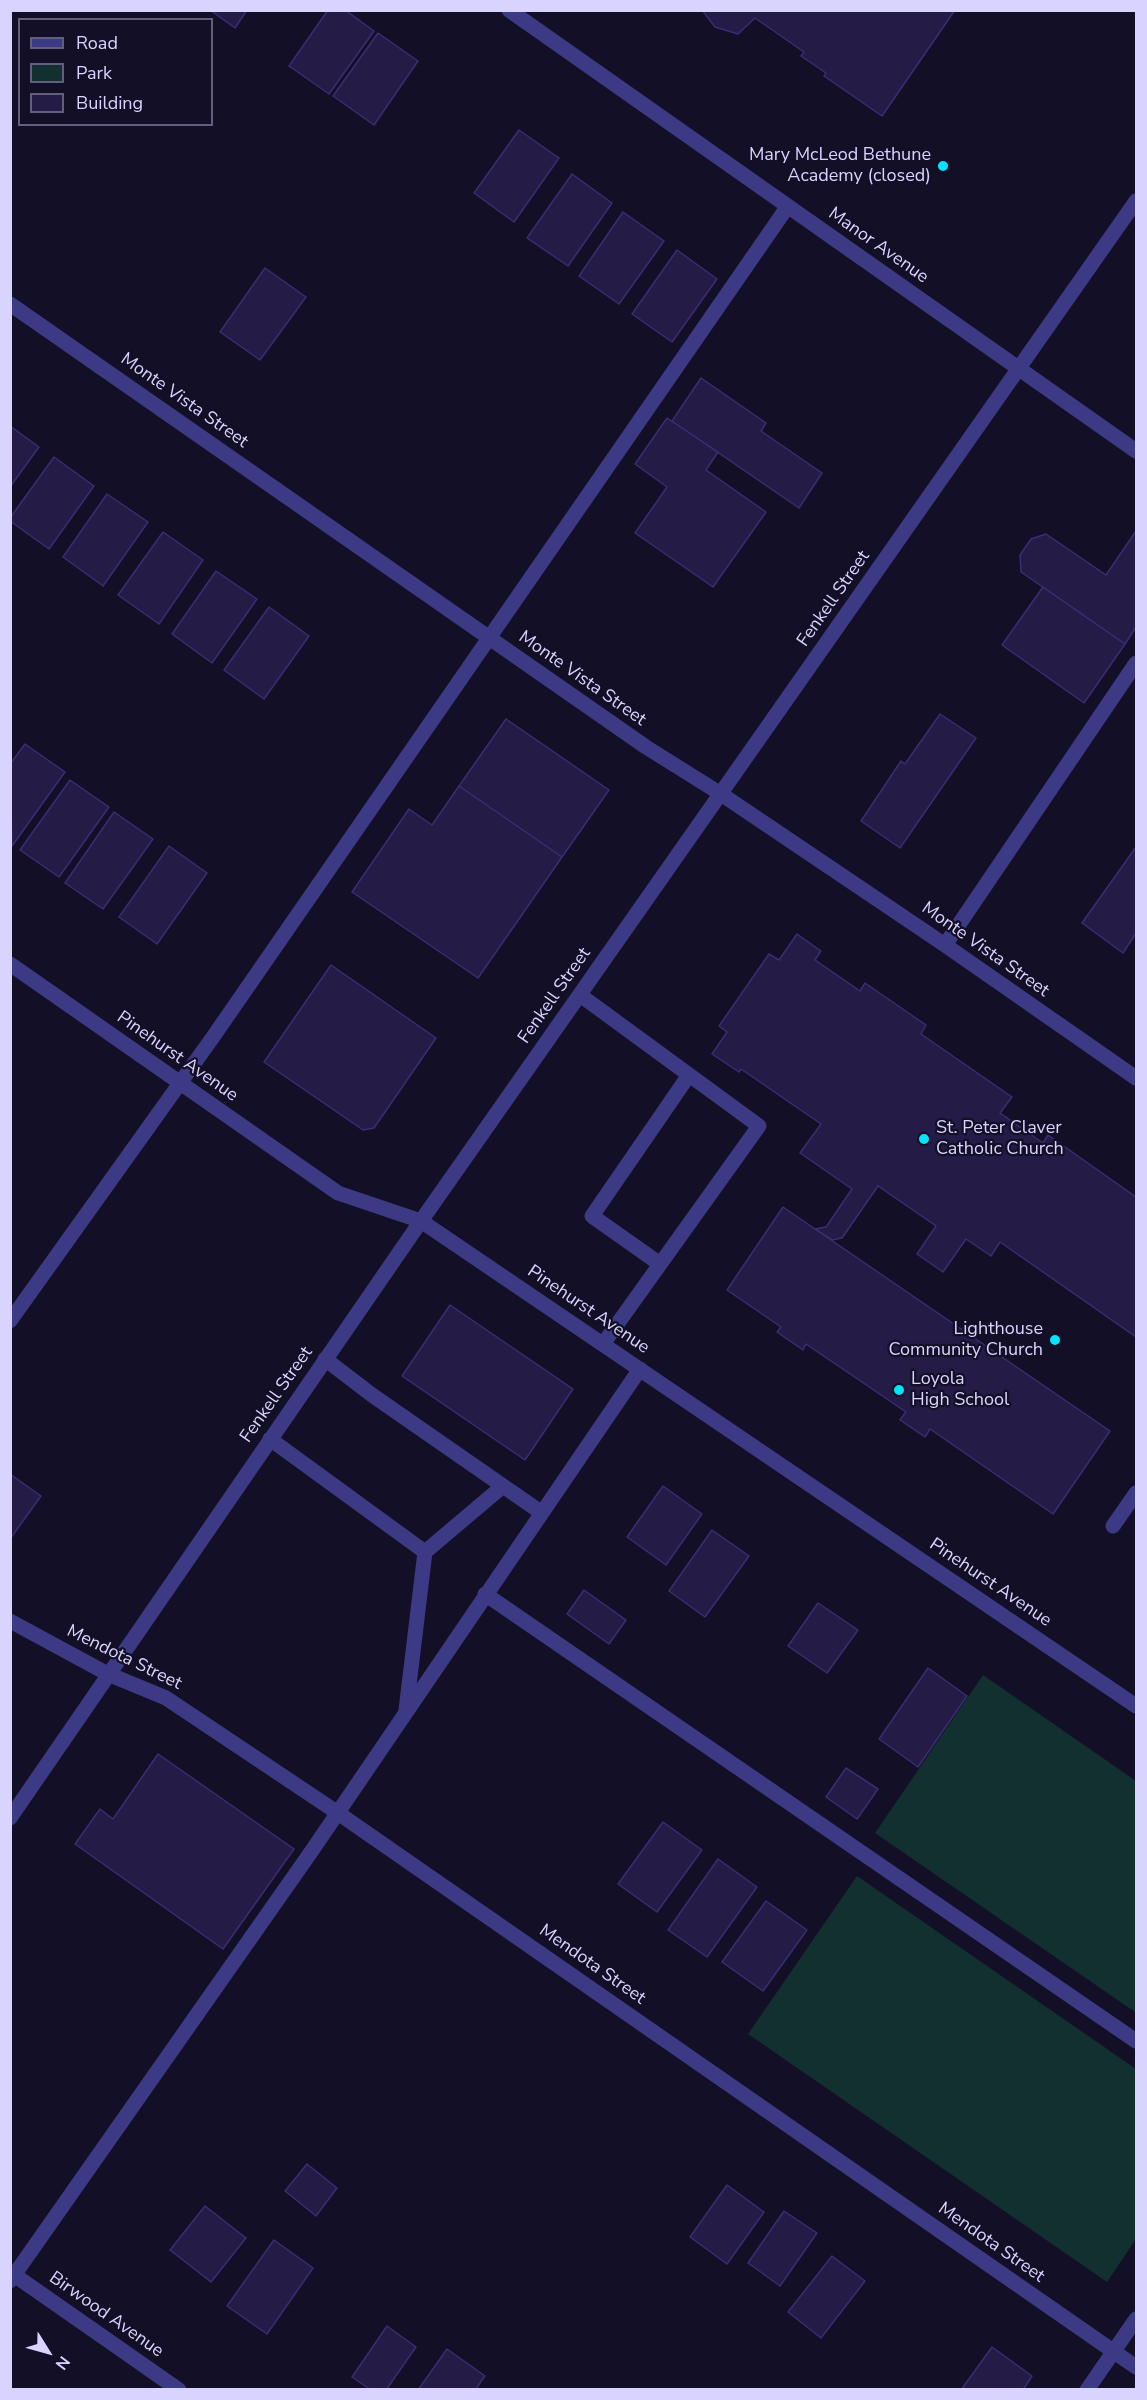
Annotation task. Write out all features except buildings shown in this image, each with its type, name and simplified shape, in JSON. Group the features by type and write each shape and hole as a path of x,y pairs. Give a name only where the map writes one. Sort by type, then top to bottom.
{"street":[{"name":"Manor Avenue","path":"509,10 1137,451"},
{"name":"Fenkell Street","path":"10,1818 421,1221 1137,201"},
{"path":"10,1321 180,1083 788,206"},
{"name":"Monte Vista Street","path":"10,304 673,765 722,794 1137,1078"},
{"path":"945,945 1137,663"},
{"name":"Pinehurst Avenue","path":"10,964 338,1193 421,1221 1137,1706"},
{"path":"580,995 759,1126 603,1344"},
{"path":"660,1264 592,1216 689,1075"},
{"path":"325,1359 372,1395 542,1513"},
{"path":"12,2276 338,1813 640,1369"},
{"path":"270,1439 425,1552"},
{"path":"405,1714 425,1552 503,1486"},
{"path":"1113,1526 1137,1492"},
{"path":"485,1594 1137,2041"},
{"name":"Mendota Street","path":"10,1621 108,1674 166,1698 338,1813 1137,2367"},
{"name":"Birwood Avenue","path":"12,2276 179,2390"},
{"path":"1087,2390 1137,2319"}],"green space":[{"path":"983,1675 1136,1781 1135,2012 875,1833"},
{"path":"857,1876 1136,2069 1136,2239 1107,2282 748,2034"}],"place":[{"name":"Mary McLeod Bethune Academy (closed)","path":"943,166"},
{"name":"St. Peter Claver Catholic Church","path":"924,1139"},
{"name":"Lighthouse Community Church","path":"1055,1340"},
{"name":"Loyola High School","path":"899,1390"}]}
